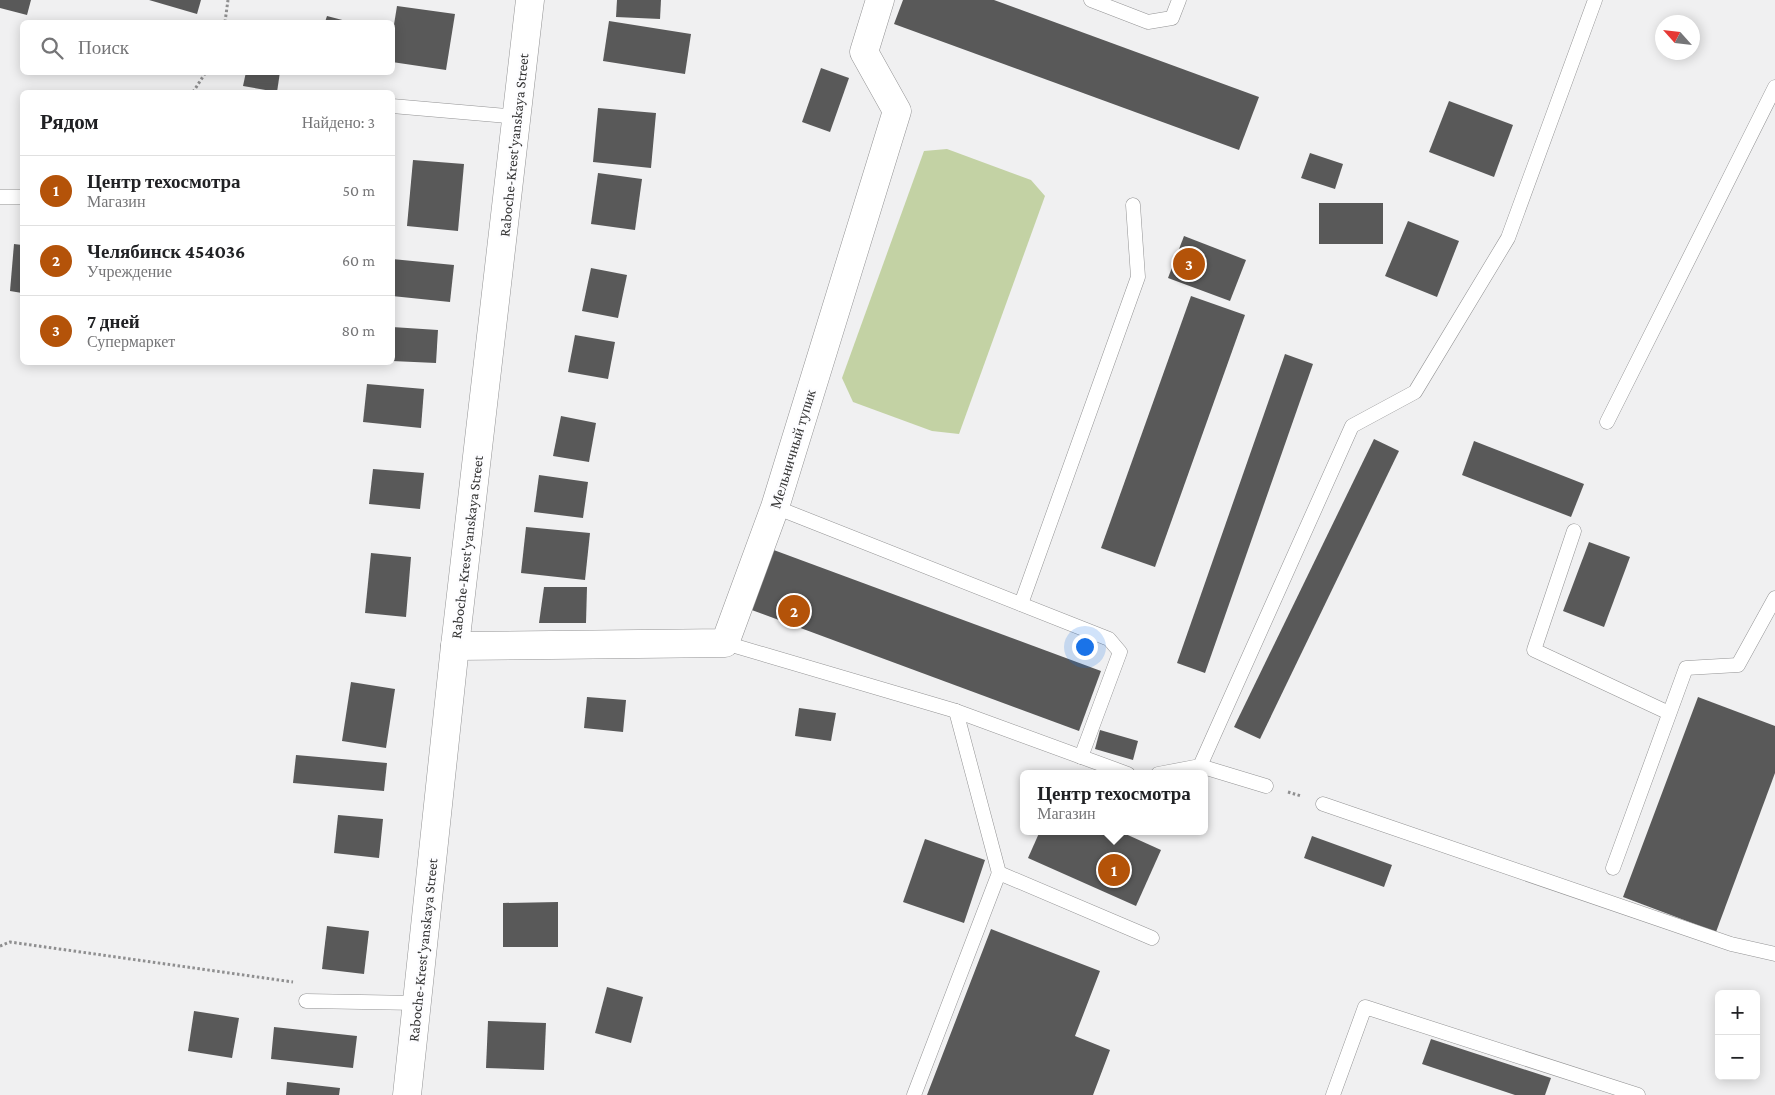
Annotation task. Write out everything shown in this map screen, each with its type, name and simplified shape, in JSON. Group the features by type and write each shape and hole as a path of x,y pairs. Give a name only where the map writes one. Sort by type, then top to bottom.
{"street":[{"name":"Raboche-Krest'yanskaya Street","path":"406,1095 455,646 518,117 530,0"},
{"name":"Мельничный тупик","path":"725,643 775,507 897,111 864,52 880,0"},
{"path":"455,646 725,643"}],"lane":[{"path":"1091,0 1148,22 1172,18 1179,0"},
{"path":"1200,766 1352,426 1415,392 1508,238 1595,0"},
{"path":"1607,422 1775,87"},
{"path":"395,106 518,117"},
{"path":"0,197 20,197"},
{"path":"1021,604 1138,276 1133,205"},
{"path":"775,507 1109,639 1120,652 1081,757"},
{"path":"1574,531 1534,650 1669,713"},
{"path":"1613,868 1686,668 1738,665 1775,598"},
{"path":"725,643 956,711 1117,770"},
{"path":"914,1095 999,873 956,711"},
{"path":"1179,770 1200,766 1266,786"},
{"path":"1323,804 1730,944 1775,954"},
{"path":"999,873 1152,938"},
{"path":"306,1001 417,1003"},
{"path":"1333,1095 1365,1007 1638,1095"}],"path":[{"path":"224,20 228,0"},
{"path":"195,90 204,75"},
{"path":"1266,786 1323,804"},
{"path":"0,946 10,942 293,982 306,1001"}],"green space":[{"path":"947,149 1031,180 1045,196 959,434 932,431 853,402 842,378 924,151"}],"building":[{"path":"0,0 31,0 27,15 0,8"},
{"path":"149,0 201,0 197,14"},
{"path":"617,0 661,0 660,19 616,17"},
{"path":"903,0 994,0 1259,97 1239,150 894,24"},
{"path":"397,6 455,14 446,70 395,62 395,20"},
{"path":"327,16 342,20 326,20"},
{"path":"609,21 691,34 685,74 603,61"},
{"path":"821,68 849,78 830,132 802,122"},
{"path":"245,75 280,75 277,90 243,86"},
{"path":"1449,101 1513,125 1494,177 1429,152"},
{"path":"598,108 656,113 651,168 593,162"},
{"path":"1310,153 1343,164 1335,189 1301,178"},
{"path":"413,160 464,164 458,231 407,226"},
{"path":"598,173 642,179 635,230 591,224"},
{"path":"1319,203 1383,203 1383,244 1319,244"},
{"path":"1408,221 1459,241 1437,297 1385,276"},
{"path":"1184,236 1246,260 1230,301 1168,278"},
{"path":"14,244 20,245 20,293 10,291"},
{"path":"395,259 454,265 450,302 395,296"},
{"path":"591,268 627,275 618,318 582,311"},
{"path":"1191,296 1245,315 1155,567 1101,548"},
{"path":"395,327 438,330 436,363 395,361"},
{"path":"575,335 615,342 608,379 568,372"},
{"path":"1285,354 1313,364 1205,673 1177,663"},
{"path":"367,384 424,389 421,428 363,422"},
{"path":"561,416 596,423 589,462 553,456"},
{"path":"1374,439 1399,451 1260,739 1234,727"},
{"path":"1474,441 1584,484 1571,517 1462,475"},
{"path":"373,469 424,473 420,509 369,504"},
{"path":"539,475 588,482 583,518 534,512"},
{"path":"526,527 590,533 585,580 521,573"},
{"path":"1589,542 1630,557 1604,627 1563,611"},
{"path":"771,549 1101,671 1079,731 749,609"},
{"path":"371,553 411,557 406,617 365,613"},
{"path":"544,587 587,587 586,623 539,623"},
{"path":"351,682 395,689 386,748 342,741"},
{"path":"587,697 626,700 623,732 584,728"},
{"path":"1698,697 1775,726 1775,773 1716,932 1623,897"},
{"path":"799,708 836,713 831,741 795,736"},
{"path":"1100,730 1138,741 1133,760 1095,749"},
{"path":"296,755 387,763 384,791 293,783"},
{"path":"338,815 383,819 379,858 334,853"},
{"path":"1038,835 1128,835 1161,850 1136,906 1028,858"},
{"path":"1312,836 1392,865 1384,887 1304,858"},
{"path":"925,839 985,860 964,923 903,902"},
{"path":"558,902 558,947 503,947 503,903"},
{"path":"327,926 369,931 364,974 322,969"},
{"path":"991,929 1100,971 1075,1036 1110,1050 1093,1095 927,1095"},
{"path":"607,987 643,997 631,1043 595,1033"},
{"path":"194,1011 239,1018 232,1058 188,1051"},
{"path":"488,1021 546,1023 544,1070 486,1068"},
{"path":"274,1027 357,1036 353,1068 271,1059"},
{"path":"1431,1039 1551,1078 1545,1095 1515,1095 1422,1064"},
{"path":"287,1082 340,1088 339,1095 286,1095"}],"place":[{"name":"7 дней","path":"1189,264"},
{"name":"Челябинск 454036","path":"794,611"},
{"name":"Центр техосмотра","path":"1114,870"}]}
